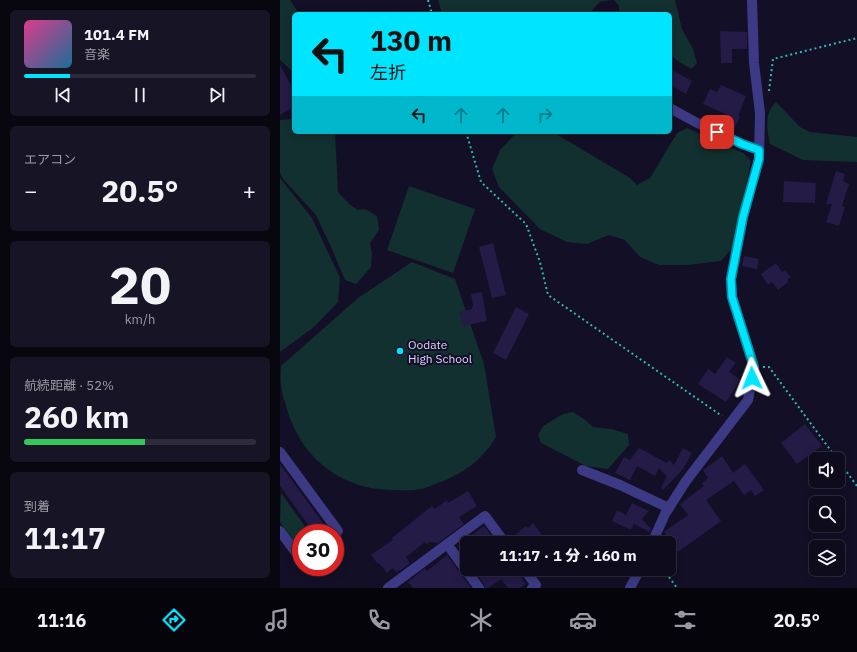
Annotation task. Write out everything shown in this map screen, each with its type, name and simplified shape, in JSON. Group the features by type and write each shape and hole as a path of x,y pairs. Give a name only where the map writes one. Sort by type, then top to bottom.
{"street":[{"path":"655,536 669,508 686,481 748,400 754,367 732,297 731,279 743,217 759,159 760,113 754,63 752,0"},
{"path":"672,109 692,121 742,144 759,150"},
{"path":"280,452 333,524"},
{"path":"582,470 620,485 669,508"},
{"path":"388,588 402,584 447,544 485,516 500,536"},
{"path":"280,531 292,547"},
{"path":"447,544 479,588"},
{"path":"529,576 536,585 532,588"},
{"path":"630,588 636,576"}],"path":[{"path":"428,0 431,12"},
{"path":"769,94 772,59 857,38"},
{"path":"467,134 481,182 526,224 540,262 548,295 732,422"},
{"path":"754,367 769,367 832,452"},
{"path":"845,470 857,486"},
{"path":"668,576 677,588"}],"green space":[{"path":"280,0 290,0 298,12 292,12 292,74 290,69 280,60"},
{"path":"438,0 611,0 600,2 590,12 441,12"},
{"path":"614,0 675,0 682,29 693,49 697,63 691,69 675,59 672,55 672,12 619,12 619,6"},
{"path":"776,102 800,127 810,132 857,137 857,162 803,160 770,144 767,122 772,106"},
{"path":"292,119 292,134 335,134 338,192 349,204 358,210 365,209 377,216 379,230 370,243 372,253 371,267 356,284 345,280 316,215 284,180 280,173 280,120"},
{"path":"687,128 743,153 751,161 733,247 721,261 687,265 659,265 640,257 625,240 609,235 587,244 567,242 540,229 499,187 492,169 500,150 515,134 558,134 630,178 637,185 650,178 677,133"},
{"path":"280,178 312,218 340,278 338,302 314,327 280,352"},
{"path":"409,186 475,209 453,273 387,250"},
{"path":"412,262 455,279 484,364 496,437 479,459 465,470 426,488 418,490 376,489 357,484 340,477 324,467 311,454 300,439 291,421 282,391 281,366 358,298"},
{"path":"573,412 593,427 611,429 628,434 629,445 608,469 586,466 541,443 538,435 543,426 563,414"},
{"path":"281,493 303,524 292,524 292,538 280,522"}],"building":[{"path":"720,31 747,32 747,49 732,49 732,63 721,63"},
{"path":"280,65 292,87 292,108 280,115"},
{"path":"672,70 692,81 686,94 672,86"},
{"path":"721,85 746,96 738,116 740,117 734,130 725,126 730,116 703,104 710,89 717,92"},
{"path":"836,171 845,174 843,181 849,184 842,206 845,207 839,226 826,222 832,204 826,204"},
{"path":"784,181 816,183 815,203 783,202"},
{"path":"493,243 506,295 492,298 479,247"},
{"path":"744,256 759,259 757,269 742,266"},
{"path":"776,263 782,272 785,270 791,277 787,280 788,282 778,290 772,282 768,285 761,274"},
{"path":"482,292 487,321 463,326 459,312 472,309 471,294"},
{"path":"516,307 529,314 506,360 493,353"},
{"path":"727,357 736,363 729,372 741,380 726,402 698,384 708,369 715,374"},
{"path":"805,424 822,446 814,452 809,452 809,455 797,464 781,443"},
{"path":"639,448 667,463 669,460 674,465 683,448 692,453 683,469 663,490 661,488 667,476 659,468 655,476 637,466 630,480 615,473 624,457 630,460"},
{"path":"722,456 733,473 745,464 764,490 755,496 751,490 744,495 734,481 706,500 721,521 678,552 676,549 676,536 667,536 664,532 688,515 680,504 704,486 702,483 708,478 703,470"},
{"path":"280,464 323,523 308,524 280,486"},
{"path":"468,491 477,506 459,517 464,524 438,543 429,542 427,544 425,542 406,557 410,563 400,571 399,570 397,572 393,568 387,573 371,555 393,540 392,538 432,506 435,509 447,500 448,503"},
{"path":"632,503 649,511 642,519 651,529 650,532 634,524 631,530 612,521 617,510 626,515"},
{"path":"533,523 543,536 517,536 516,534 526,526 528,528"},
{"path":"484,526 492,536 473,536"},
{"path":"447,555 460,573 460,576 462,576 471,588 413,588 408,582 425,568 427,571"},
{"path":"478,576 520,576 526,584 520,588 508,588 501,579 488,588 485,588"}],"place":[{"name":"Oodate High School","path":"400,351"}],"route":[{"path":"717,132 759,150 759,159 743,217 731,279 732,297 754,367 752,378"}]}
